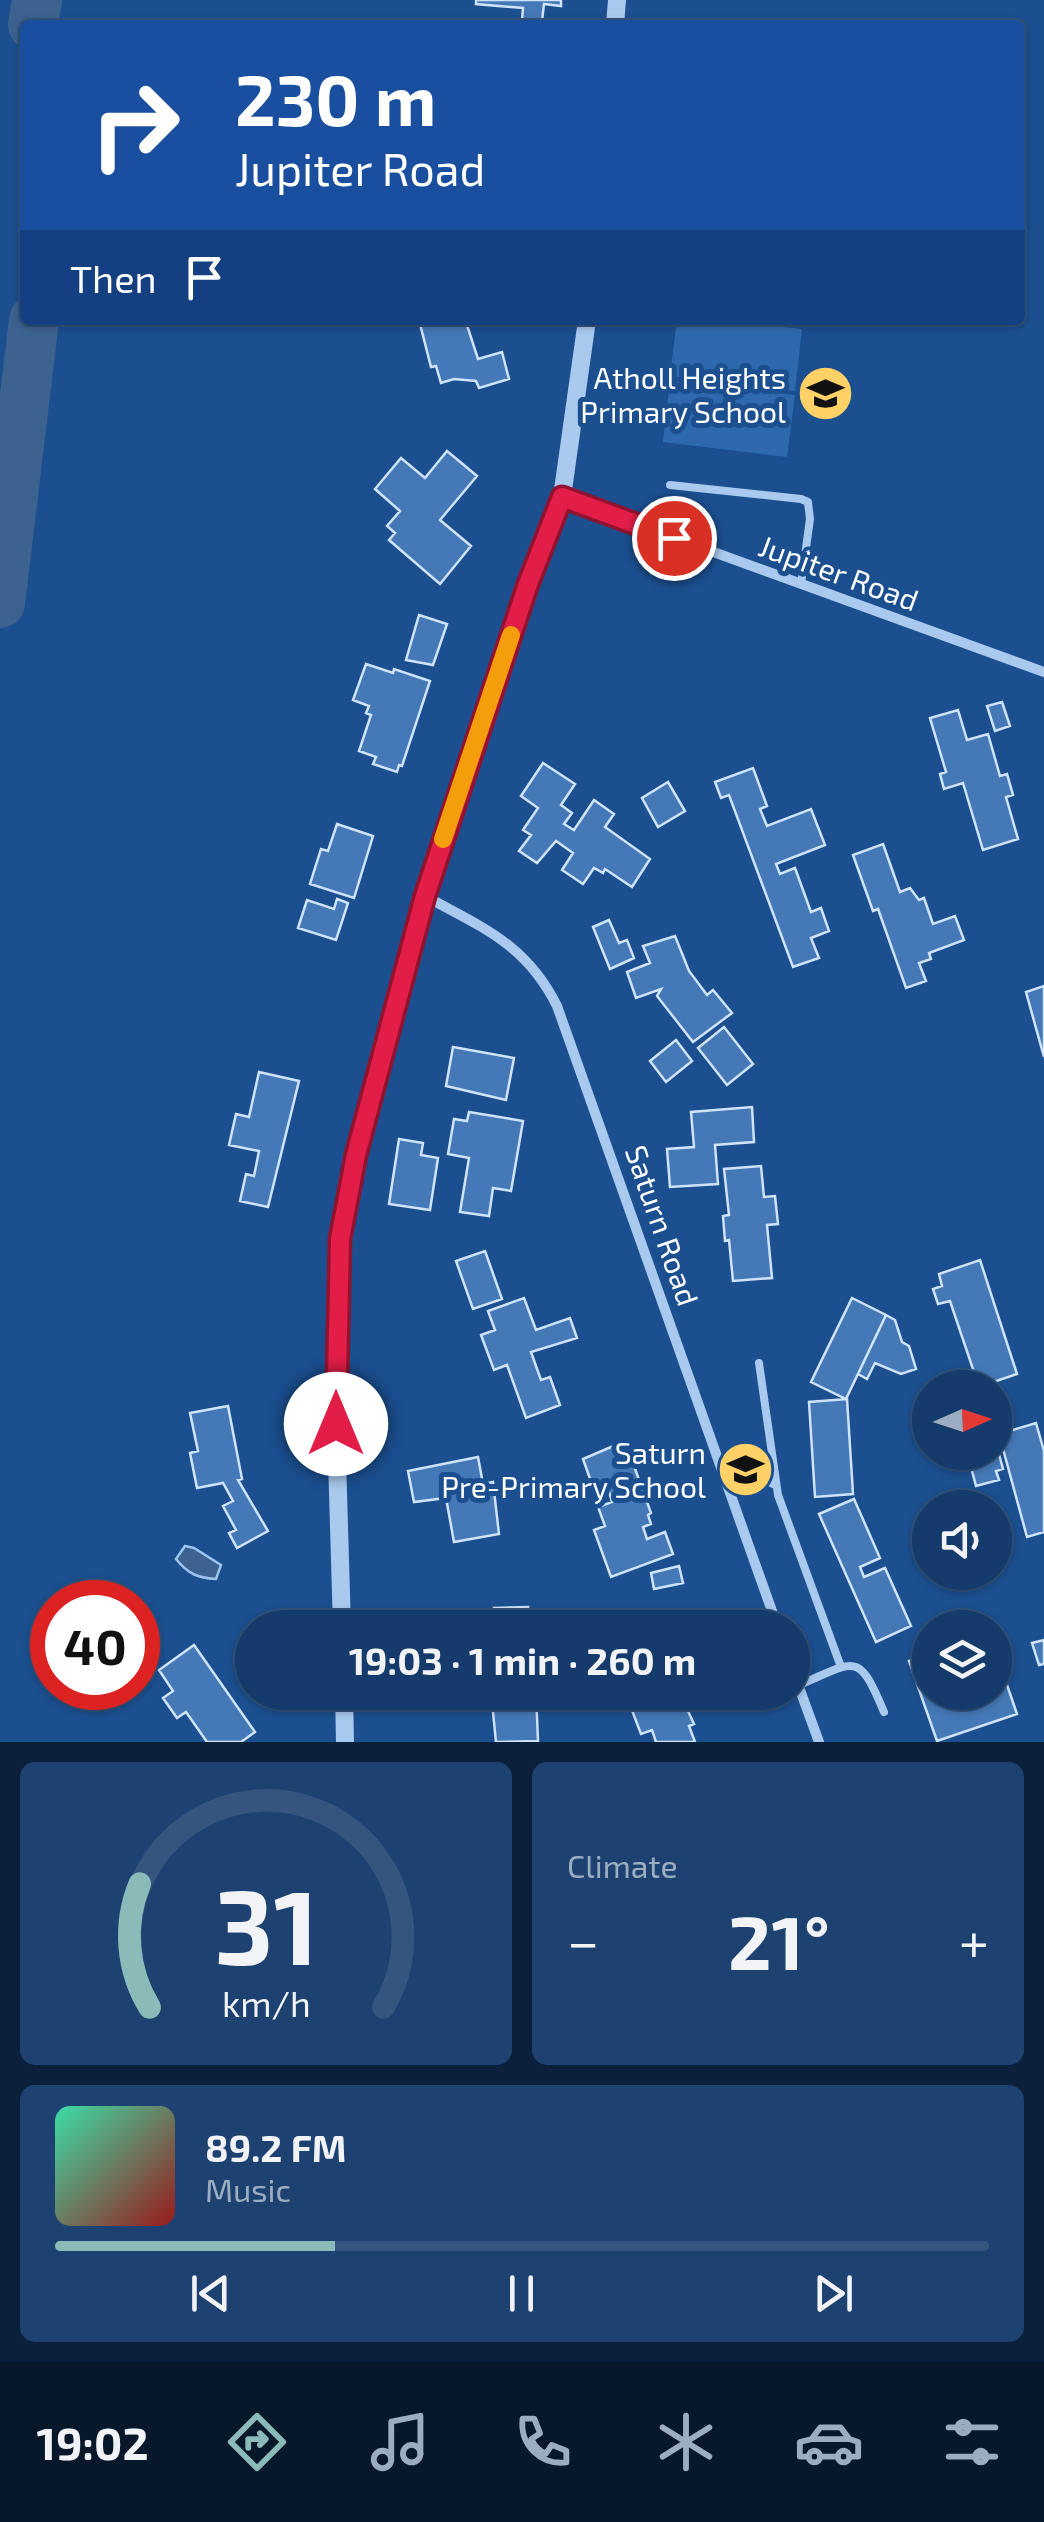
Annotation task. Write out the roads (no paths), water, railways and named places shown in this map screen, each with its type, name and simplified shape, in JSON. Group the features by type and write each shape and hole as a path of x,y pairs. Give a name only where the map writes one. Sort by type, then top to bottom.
{"street":[{"path":"341,1610 336,1424 340,1239 356,1155 425,896 528,584 562,497 582,375 586,325"},
{"name":"Jupiter Road","path":"562,497 1044,672"},
{"name":"Saturn Road","path":"425,896 504,940 545,982 569,1034 772,1610"},
{"path":"344,1710 345,1742"},
{"path":"808,1710 819,1742"}],"lane":[{"path":"670,485 808,502 810,519 801,584"},
{"path":"759,1363 775,1485 842,1667"},
{"path":"717,1456 775,1485"},
{"path":"810,1680 842,1667 864,1670 884,1712"}],"waterway":[{"path":"34,20 37,0"},
{"path":"0,603 33,325"},
{"path":"0,443 20,445"}],"place":[{"name":"Atholl Heights Primary School","path":"825,394"},
{"name":"Saturn Pre-Primary School","path":"745,1469"}]}
